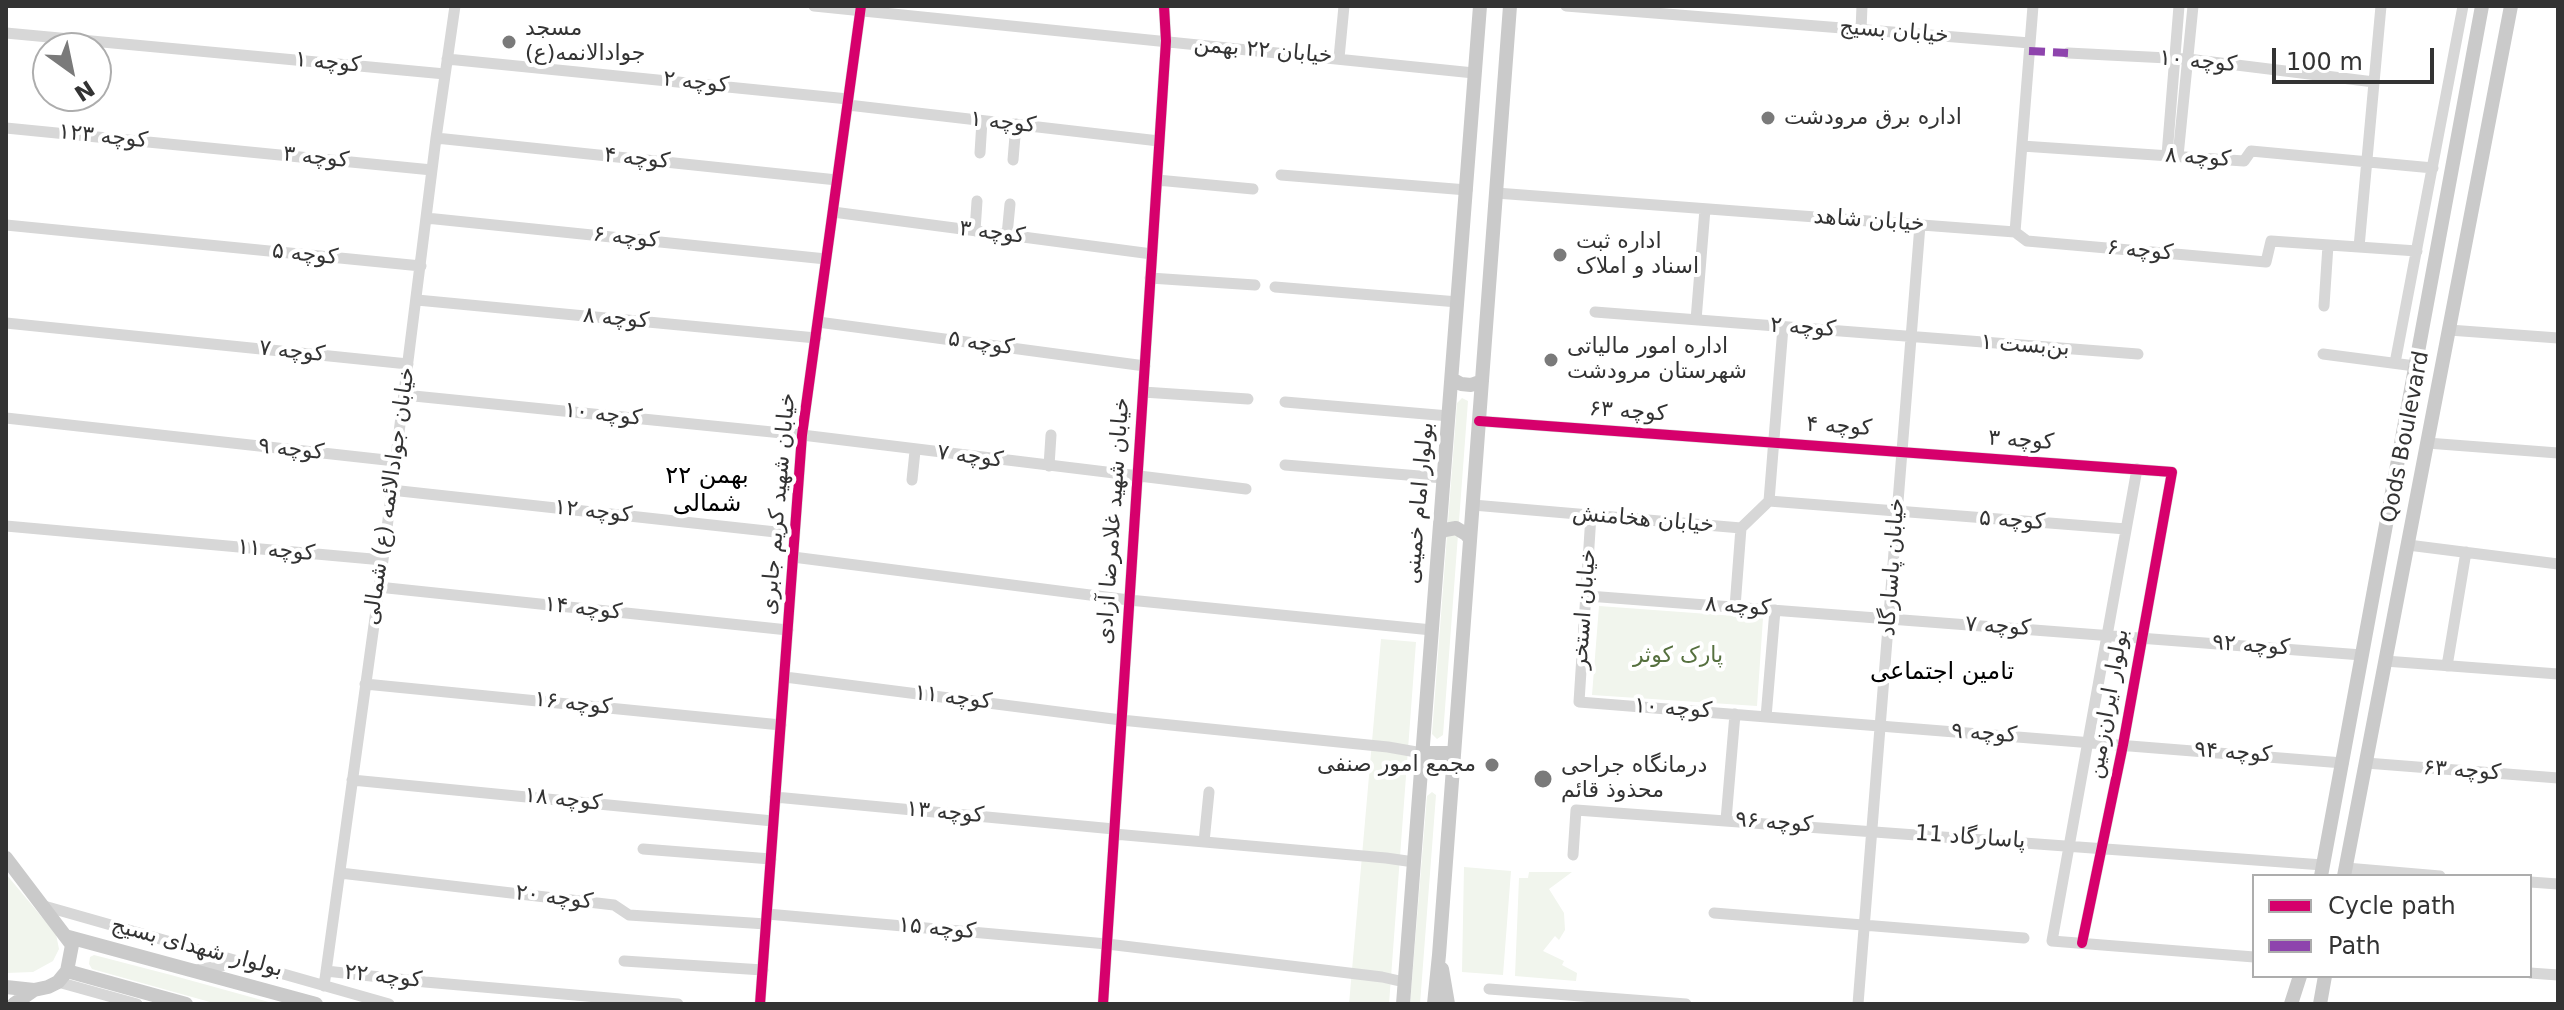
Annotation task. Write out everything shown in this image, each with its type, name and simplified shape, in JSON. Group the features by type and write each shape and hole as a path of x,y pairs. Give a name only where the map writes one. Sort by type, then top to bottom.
{"main road":[{"name":"بولوار امام خمینی","path":"1403,1004 1480,6"},
{"path":"1434,1004 1510,6"},
{"name":"Qods Boulevard","path":"2322,871 2482,6"},
{"name":"Qods Boulevard","path":"2345,872 2511,6"},
{"path":"1452,379 1471,385 1482,381"},
{"path":"1440,533 1456,528 1470,539"},
{"path":"1422,753 1454,753"},
{"path":"6,858 72,945 72,958 63,976 48,987 34,990 6,987"},
{"name":"بولوار شهدای بسیج","path":"65,936 316,1004"},
{"path":"1439,955 1448,1004"},
{"path":"63,976 186,1004"},
{"path":"2291,1004 2299,978"},
{"path":"2320,1003 2325,978"},
{"path":"14,1004 34,990"}],"street":[{"name":"خیابان جوادالائمه (ع) شمالی","path":"324,986 455,6"},
{"name":"خیابان ۲۲ بهمن","path":"814,6 861,8 1474,73"},
{"name":"خیابان شهید غلامرضا آزادی","path":"1103,1004 1166,41 1164,6"},
{"path":"1339,58 1344,6"},
{"name":"خیابان بسیج","path":"1566,6 2030,43"},
{"path":"1861,30 1862,6"},
{"path":"2015,232 2033,6"},
{"path":"2179,6 2182,58"},
{"path":"2172,156 2182,58 2193,6"},
{"path":"2359,247 2381,6"},
{"path":"2395,363 2463,6"},
{"name":"خیابان شهید کریم جابری","path":"760,1004 802,435 861,8"},
{"name":"کوچه ۱","path":"6,33 445,74"},
{"name":"کوچه ۱۰","path":"2068,53 2182,58 2374,82"},
{"name":"کوچه ۲","path":"447,59 848,102"},
{"name":"کوچه ۱","path":"848,102 1159,141"},
{"path":"980,153 982,121"},
{"path":"1013,160 1016,124"},
{"name":"کوچه ۱۲۳","path":"6,128 201,147"},
{"name":"کوچه ۴","path":"436,138 837,180"},
{"name":"کوچه ۸","path":"2022,146 2244,161 2251,151 2367,162"},
{"name":"کوچه ۳","path":"201,147 432,170"},
{"path":"2367,162 2433,168"},
{"path":"1281,175 1467,190"},
{"path":"1157,180 1253,189"},
{"name":"خیابان شاهد","path":"1496,193 2015,232"},
{"path":"975,231 977,201"},
{"path":"1007,235 1010,204"},
{"path":"1696,320 1705,209"},
{"name":"کوچه ۳","path":"833,212 1152,254"},
{"name":"کوچه ۶","path":"426,218 826,259"},
{"name":"کوچه ۵","path":"6,225 421,266"},
{"name":"خیابان پاسارگاد","path":"1858,1004 1920,225"},
{"name":"کوچه ۶","path":"2015,232 2027,241 2267,261 2271,241 2328,245"},
{"path":"2324,306 2328,245 2417,251"},
{"path":"1150,278 1255,285"},
{"path":"1275,287 1458,302"},
{"name":"کوچه ۸","path":"417,300 816,338"},
{"name":"کوچه ۲","path":"1595,312 1911,337"},
{"name":"کوچه ۵","path":"818,322 1145,366"},
{"name":"کوچه ۷","path":"6,323 408,364"},
{"path":"1783,327 1769,501 1897,512"},
{"path":"2449,330 2558,338"},
{"name":"بن‌بست ۱","path":"1911,337 2138,354"},
{"path":"2323,354 2415,366"},
{"path":"1143,392 1248,399"},
{"name":"کوچه ۱۰","path":"404,395 802,435"},
{"path":"1285,402 1449,416"},
{"name":"کوچه ۹","path":"6,418 395,461"},
{"name":"کوچه ۶۳","path":"1479,421 1773,442"},
{"name":"کوچه ۷","path":"802,435 1246,489"},
{"path":"1049,466 1051,435"},
{"name":"کوچه ۴","path":"1773,442 1902,452"},
{"path":"2427,443 2558,453"},
{"path":"912,480 915,451"},
{"name":"کوچه ۳","path":"1902,452 2172,472"},
{"path":"1285,465 1444,478"},
{"name":"بولوار ایران‌زمین","path":"2137,469 2052,941 2082,943 2123,745 2172,472"},
{"name":"کوچه ۱۲","path":"391,490 794,534"},
{"name":"خیابان هخامنش","path":"1473,505 1741,528 1769,501"},
{"name":"کوچه ۵","path":"1897,512 2126,529"},
{"name":"خیابان استخر","path":"1579,702 1591,515"},
{"name":"کوچه ۱۱","path":"6,526 383,560"},
{"path":"1735,607 1741,528"},
{"path":"2408,545 2558,564"},
{"path":"2447,666 2466,552"},
{"path":"793,557 1129,600 1432,630"},
{"name":"کوچه ۱۴","path":"378,587 788,630"},
{"name":"کوچه ۸","path":"1588,596 1889,619"},
{"path":"1775,610 1766,717 1881,726"},
{"name":"کوچه ۷","path":"1889,619 2141,638"},
{"name":"کوچه ۹۲","path":"2141,638 2362,655"},
{"path":"2385,661 2558,674"},
{"name":"کوچه ۱۱","path":"785,677 1121,720"},
{"name":"کوچه ۱۶","path":"365,684 781,725"},
{"name":"کوچه ۱۰","path":"1579,702 1766,717"},
{"path":"1726,820 1735,714"},
{"path":"1121,720 1422,753"},
{"name":"کوچه ۹","path":"1881,726 2123,745"},
{"name":"کوچه ۹۴","path":"2123,745 2343,763"},
{"name":"کوچه ۶۳","path":"2366,763 2558,778"},
{"name":"کوچه ۱۸","path":"352,780 773,821"},
{"path":"1204,842 1209,792"},
{"name":"کوچه ۱۳","path":"775,797 1114,832"},
{"name":"کوچه ۹۶","path":"1573,855 1576,810 1872,831"},
{"name":"پاسارگاد 11","path":"1872,831 2069,846"},
{"path":"1114,832 1414,862"},
{"path":"2069,846 2322,871"},
{"path":"643,849 771,859"},
{"path":"2345,872 2392,874"},
{"name":"کوچه ۲۰","path":"340,873 614,905 629,915 766,919"},
{"path":"2532,882 2558,884"},
{"path":"44,906 389,1004"},
{"path":"1714,913 2024,938"},
{"name":"کوچه ۱۵","path":"766,919 1107,944"},
{"path":"2082,943 2252,957"},
{"path":"1107,944 1404,982"},
{"path":"624,961 763,970"},
{"path":"196,970 242,962"},
{"name":"کوچه ۲۲","path":"326,971 678,1004"},
{"path":"2532,973 2558,975"},
{"path":"63,976 137,1004"},
{"path":"1489,989 1686,1004"}],"green space":[{"path":"1462,398 1468,401 1443,735 1437,739 1432,734 1457,403"},
{"name":"پارک کوثر","path":"1599,606 1763,618 1757,706 1592,695"},
{"path":"1381,639 1416,642 1389,1004 1349,1004"},
{"path":"1432,792 1436,795 1420,1004 1410,1004 1427,796"},
{"path":"1464,867 1511,871 1503,975 1462,972"},
{"path":"1529,872 1572,872 1549,889 1564,913 1565,930 1559,940 1555,936 1543,951 1564,961 1562,965 1577,973 1576,981 1515,976 1519,878 1528,878"},
{"path":"6,874 56,934 59,949 53,961 33,972 6,973"},
{"path":"94,955 276,1004 217,1004 92,969 90,957"}],"marked path":[{"path":"2029,51 2068,53"}],"cycle path":[{"path":"760,1004 802,435 861,6"},
{"path":"1103,1004 1166,41 1164,6"},
{"path":"1479,421 2172,472 2123,745 2082,943"}],"place":[{"name":"مسجد جوادالانمه(ع)","path":"509,42"},
{"name":"اداره برق مرودشت","path":"1768,118"},
{"name":"اداره ثبت اسناد و املاک","path":"1560,255"},
{"name":"اداره امور مالیاتی شهرستان مرودشت","path":"1551,360"},
{"name":"مجمع امور صنفی","path":"1492,765"},
{"name":"درمانگاه جراحی محذوذ قائم","path":"1543,779"}],"district":[{"name":"۲۲ بهمن شمالی","path":"707,491"},
{"name":"تامین اجتماعی","path":"1942,673"}]}
